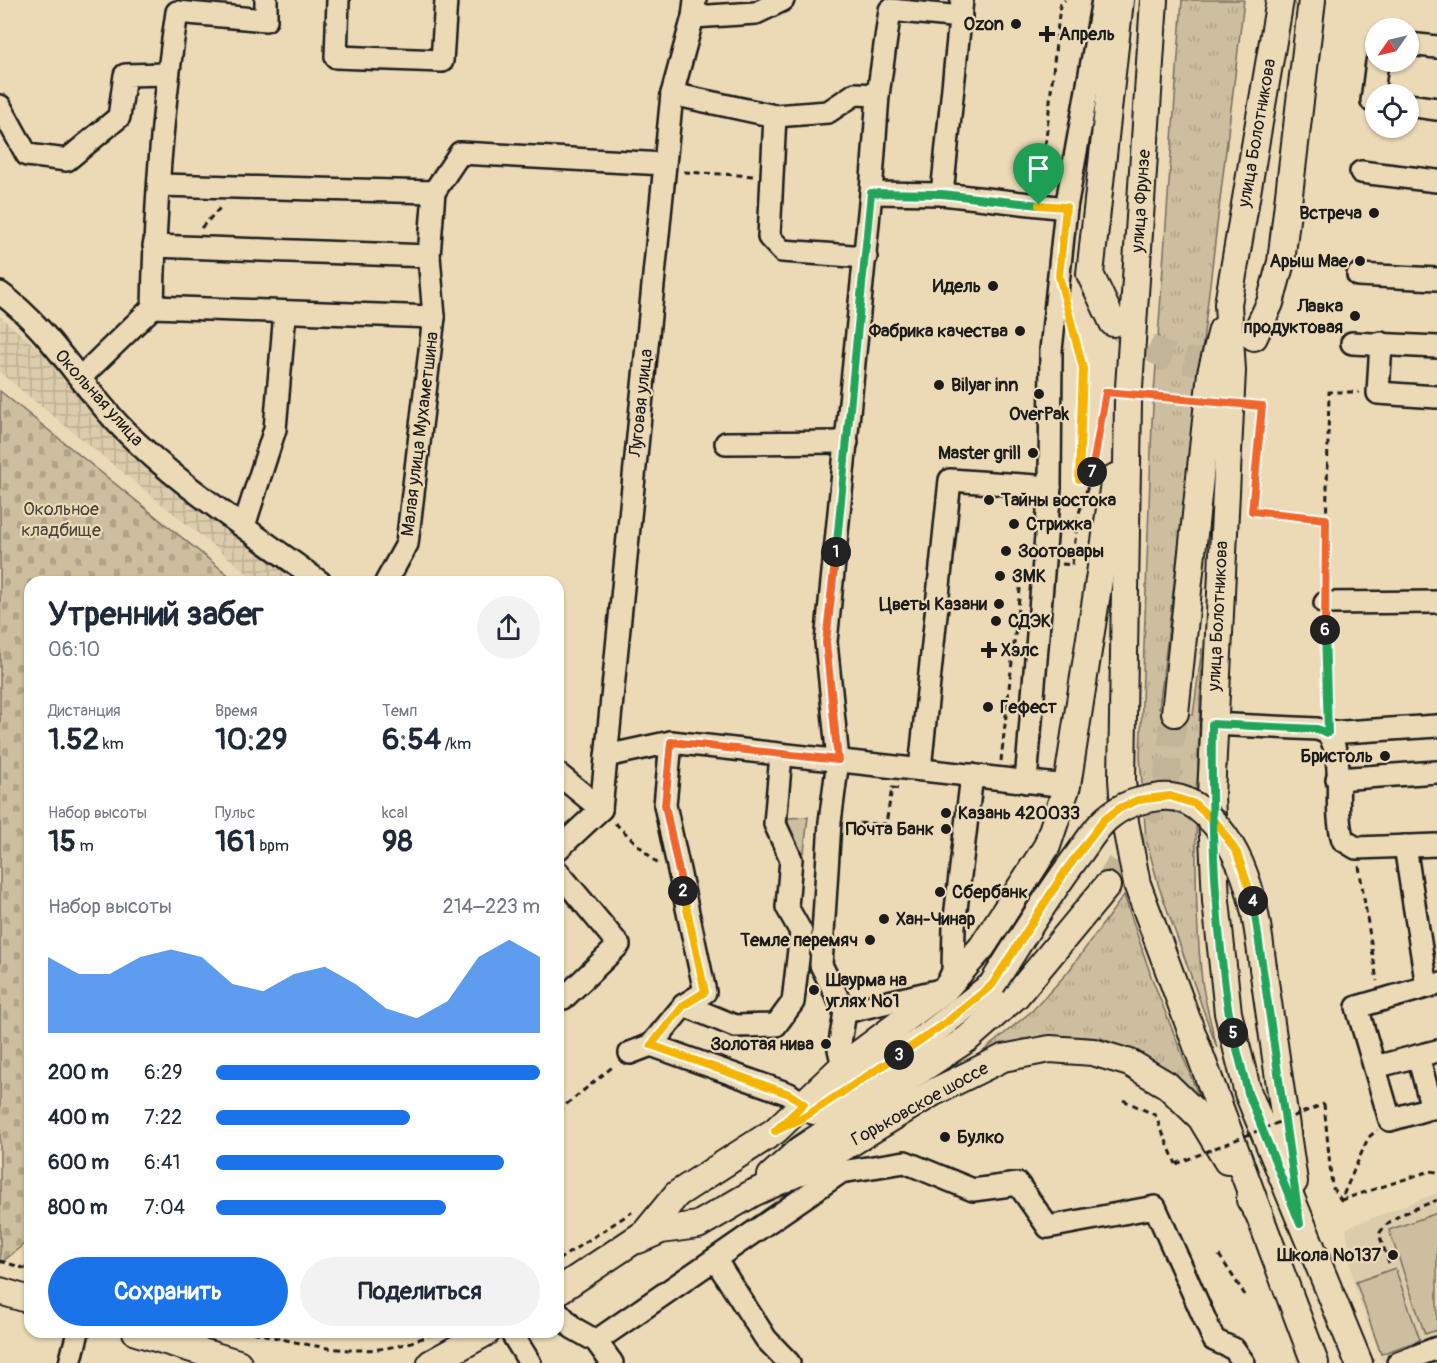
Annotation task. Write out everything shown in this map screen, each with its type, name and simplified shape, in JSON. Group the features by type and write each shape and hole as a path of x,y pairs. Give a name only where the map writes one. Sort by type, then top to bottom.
{"main road":[{"path":"1113,323 1090,274 1120,0"},
{"name":"улица Фрунзе","path":"1117,398 1154,0"},
{"name":"улица Болотникова","path":"1280,0 1228,304 1232,371 1212,724 1211,795 1216,901 1228,1013 1248,1093 1300,1224"},
{"path":"1254,337 1270,303 1281,262 1312,0"},
{"path":"1175,713 1211,373 1228,304"},
{"path":"775,1131 843,1066 945,989 982,947 1047,846 1067,786 1101,551 1117,398"},
{"path":"1117,398 1122,779 1125,822 1137,884 1259,1214"},
{"path":"564,1287 651,1228 677,1194 775,1131 803,1118 927,1036 992,985 1066,870 1104,820 1120,808 1138,800 1170,796 1195,804 1219,826 1237,853 1250,888 1300,1224 1359,1363"},
{"path":"630,1244 662,1230 698,1226 753,1193 801,1149 967,1039 1016,996 1107,886"},
{"name":"Горьковское шоссе","path":"753,1193 813,1166 934,1092 1003,1058 1050,1049 1093,1052 1120,1060 1167,1085 1201,1118 1259,1214 1315,1363"},
{"path":"0,1290 24,1298"},
{"path":"160,1338 238,1363"},
{"path":"431,1363 476,1338"}],"street":[{"path":"81,377 153,308 154,246 176,6 266,20 266,0"},
{"path":"331,0 338,0 336,57 442,61 446,0"},
{"path":"694,9 756,13 783,0"},
{"path":"1026,782 1050,488 1051,350 1066,207 1103,0"},
{"path":"843,1066 839,1049 845,1012 821,964 830,822 838,760 826,642 866,257 878,95 888,5 962,9 942,194"},
{"name":"Луговая улица","path":"601,809 672,94 694,9"},
{"path":"1419,45 1437,47"},
{"path":"0,106 27,155 67,160 119,117 125,75 168,74"},
{"path":"672,94 775,116 828,112 855,94 878,95"},
{"path":"1419,107 1437,109"},
{"path":"775,116 769,237 782,251 866,257"},
{"path":"159,185 434,192 460,153 664,167"},
{"path":"1361,172 1437,181"},
{"name":"Малая улица Мухаметшина","path":"389,576 407,544 434,317 429,256 434,192"},
{"path":"871,193 942,194 1066,207"},
{"path":"154,246 429,256"},
{"path":"1358,275 1437,279"},
{"name":"Окольная улица","path":"0,293 14,303 81,377 121,427 178,479 312,576"},
{"path":"153,308 434,317"},
{"path":"244,526 275,429 285,312"},
{"path":"1352,343 1437,347"},
{"path":"1381,343 1378,393 1437,397"},
{"path":"726,443 847,442"},
{"path":"920,769 950,480 1050,488"},
{"path":"1325,603 1437,602"},
{"path":"1212,724 1317,729 1328,733 1437,726"},
{"path":"1328,733 1336,747 1338,824 1343,840 1356,848 1437,845"},
{"path":"630,1053 651,1045 684,1005 705,992 665,805 671,742"},
{"path":"606,756 671,742 1067,786"},
{"path":"684,1005 735,1026 777,1025 793,1002 801,932 787,907 791,859 775,824 781,754"},
{"path":"1337,778 1437,772"},
{"path":"845,1012 945,989 953,971 954,926 972,775"},
{"path":"564,779 601,809 564,843"},
{"path":"1375,1067 1427,1053 1435,1107 1390,1120 1358,1007 1432,985 1405,846"},
{"path":"564,879 619,945 564,998"},
{"path":"651,1045 789,1094 804,1104"},
{"path":"596,1341 841,1172 905,1162 974,1190 1018,1184 1048,1227 1155,1207 1214,1340 1234,1349 1244,1363"},
{"path":"715,1259 766,1339 789,1363"},
{"path":"564,1319 573,1329 596,1341 612,1363"},
{"path":"70,1363 76,1338"},
{"path":"515,1338 530,1363"},
{"path":"1398,1363 1437,1348"}],"path":[{"path":"1039,205 1060,5 1065,0"},
{"path":"664,167 772,176"},
{"path":"183,247 239,187"},
{"path":"1071,322 1083,368 1079,479 1093,471"},
{"path":"1328,733 1325,603 1329,392 1378,393"},
{"path":"1060,564 1072,565 1078,516 1117,398 1262,406 1252,511 1326,519"},
{"path":"999,778 1022,570"},
{"path":"830,822 886,824 892,788 903,789"},
{"path":"601,809 682,888"},
{"path":"1356,848 1380,1001"},
{"path":"564,1106 630,1053"},
{"path":"1123,1100 1155,1115 1176,1164 1324,1104 1332,1187 1341,1200"},
{"path":"1341,1200 1368,1138 1390,1120"},
{"path":"1341,1200 1430,1171 1437,1172"},
{"path":"1389,1263 1379,1234 1383,1227 1391,1220 1437,1200"},
{"path":"1219,1255 1245,1294"},
{"path":"0,1261 24,1268"},
{"path":"279,1338 340,1353 383,1351 426,1338"}],"shaded area":[{"path":"0,317 318,576 251,576 0,373"},
{"name":"Школа №137","path":"1437,1193 1437,1341 1382,1361 1353,1282 1346,1228"}],"green space":[{"path":"1182,0 1244,0 1159,709 1193,715 1202,648 1196,815 1198,940 1202,981 1217,1048 1159,887 1146,839 1140,757 1152,422"},
{"name":"Окольное кладбище","path":"0,391 230,576 24,576 24,1244 0,1264"},
{"path":"808,817 804,852 790,851 788,818"},
{"path":"1124,895 1151,976 1201,1102 1132,1051 1101,1038 1053,1036 1022,1039 976,1057 1033,1010 1068,972"},
{"path":"1437,1213 1437,1330 1425,1334 1389,1230"},
{"path":"1395,1268 1420,1340 1381,1354 1356,1282"}],"tunnel":[{"path":"1116,325 1142,344 1186,361 1217,358 1232,351"},
{"path":"1107,886 1166,782 1175,713"}],"place":[{"name":"Ozon","path":"1016,24"},
{"name":"Апрель","path":"1047,34"},
{"name":"Встреча","path":"1374,213"},
{"name":"Арыш Мае","path":"1360,261"},
{"name":"Идель","path":"993,286"},
{"name":"Лавка продуктовая","path":"1355,316"},
{"name":"Фабрика качества","path":"1020,331"},
{"name":"Bilyar inn","path":"939,385"},
{"name":"OverPak","path":"1039,394"},
{"name":"Master grill","path":"1033,453"},
{"name":"Тайны востока","path":"989,500"},
{"name":"Стрижка","path":"1014,524"},
{"name":"Зоотовары","path":"1006,551"},
{"name":"ЗМК","path":"1000,576"},
{"name":"Цветы Казани","path":"999,604"},
{"name":"СДЭК","path":"996,621"},
{"name":"Хэлс","path":"989,650"},
{"name":"Гефест","path":"988,707"},
{"name":"Бристоль","path":"1385,756"},
{"name":"Казань 420033","path":"946,813"},
{"name":"Почта Банк","path":"946,829"},
{"name":"Сбербанк","path":"940,892"},
{"name":"Хан-Чинар","path":"884,919"},
{"name":"Темле перемяч","path":"870,940"},
{"name":"Шаурма на углях №1","path":"814,990"},
{"name":"Золотая нива","path":"826,1044"},
{"name":"Булко","path":"945,1137"},
{"name":"Школа №137","path":"1393,1255"}],"route":[{"path":"1039,205 942,194 871,193 826,642 838,760 671,742 665,805 705,992 684,1005 651,1045 789,1094 804,1104 775,1131 803,1118 927,1036 992,985 1066,870 1104,820 1120,808 1138,800 1170,796 1195,804 1219,826 1237,853 1250,888 1259,934 1300,1224 1248,1093 1228,1013 1216,901 1213,848 1211,795 1212,724 1317,729 1328,733 1326,519 1252,511 1262,406 1106,392 1093,471 1079,479 1083,368 1059,276 1066,207 1039,205"}]}
